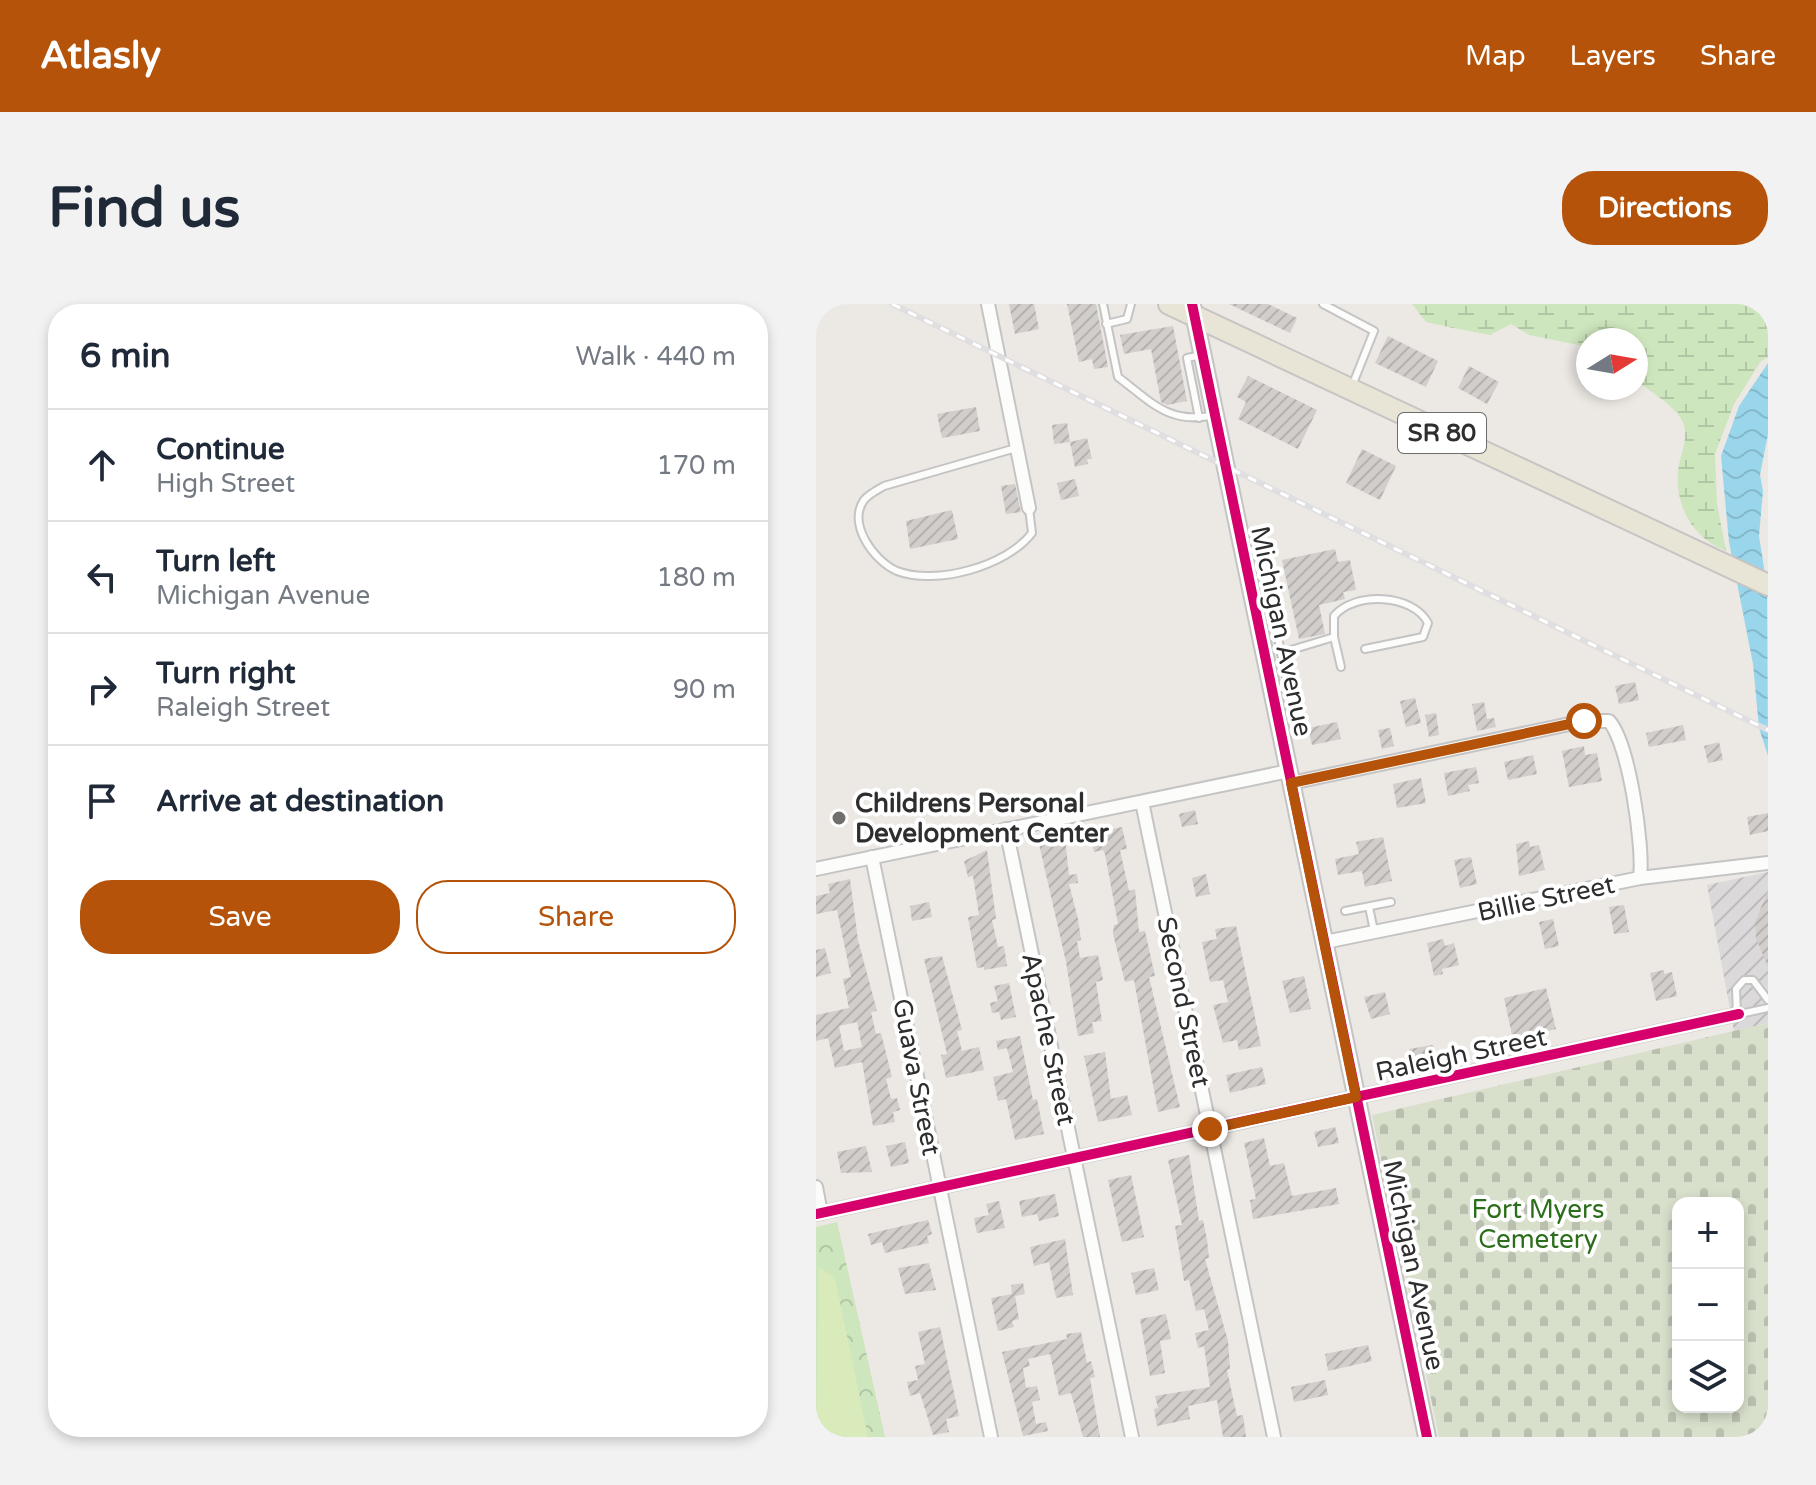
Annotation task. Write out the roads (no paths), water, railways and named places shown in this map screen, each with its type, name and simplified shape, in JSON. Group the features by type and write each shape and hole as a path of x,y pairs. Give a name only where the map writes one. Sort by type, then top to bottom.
{"main road":[{"name":"SR 80","path":"1169,304 1193,310 1351,390 1768,585"}],"street":[{"path":"988,304 1029,508"},
{"name":"Michigan Avenue","path":"1193,310 1202,355 1200,384 1243,552 1427,1437"},
{"path":"816,869 1142,802 1584,721 1609,721 1618,731 1630,786 1643,855 1640,878"},
{"name":"Second Street","path":"1142,802 1274,1437"},
{"name":"Apache Street","path":"1006,829 1132,1437"},
{"name":"Guava Street","path":"872,857 991,1437"},
{"name":"Billie Street","path":"1325,942 1640,878 1768,863"},
{"name":"Raleigh Street","path":"819,1214 1738,1015"},
{"path":"816,1187 819,1214"}],"lane":[{"path":"1103,304 1118,377 1165,413 1207,416"},
{"path":"1106,324 1127,319 1131,304"},
{"path":"1323,304 1374,331 1351,390"},
{"path":"1016,448 884,486 866,498 860,508 860,523 872,551 897,571 957,574 982,567 1027,540 1032,533 1029,508"},
{"path":"1243,552 1260,549 1288,687 1272,690"},
{"path":"1341,667 1332,622 1339,611 1379,599 1415,608 1428,623 1423,637 1365,649"},
{"path":"1281,653 1334,637"},
{"path":"1345,911 1391,902"},
{"path":"1369,907 1375,933"},
{"path":"1738,1015 1736,989 1744,980 1753,980 1768,1000"},
{"name":"Raleigh Street","path":"1738,1015 1768,1008"}],"water":[{"path":"1768,363 1768,434 1760,475 1763,491 1759,536 1767,587 1768,756 1759,728 1753,664 1729,542 1721,456 1739,406"}],"railway":[{"path":"892,304 1768,730"}],"place":[{"name":"Childrens Personal Development Center","path":"839,818"}],"park label":[{"name":"Fort Myers Cemetery","path":"1538,1224"}]}
